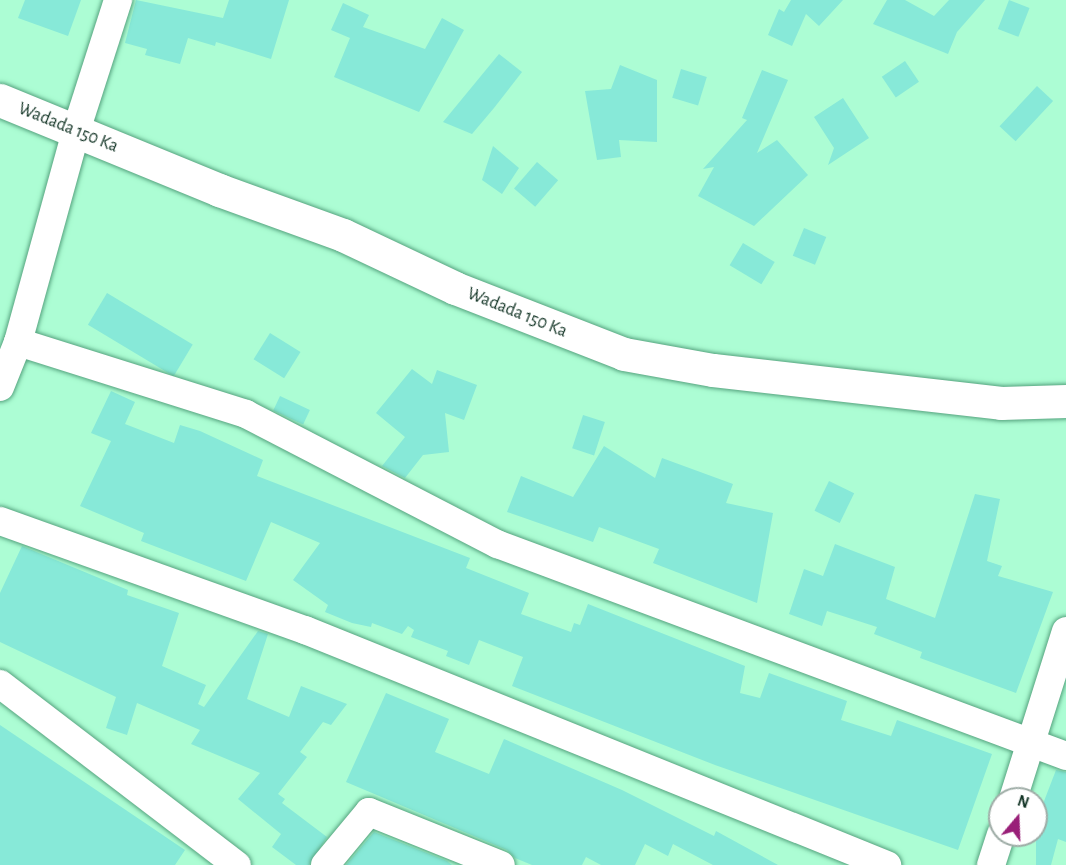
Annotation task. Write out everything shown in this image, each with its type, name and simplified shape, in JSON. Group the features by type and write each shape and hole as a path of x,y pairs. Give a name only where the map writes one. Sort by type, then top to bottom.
{"street":[{"path":"0,387 18,342 76,131 118,0"},
{"name":"Wadada 150 Ka","path":"0,100 219,190 343,235 455,288 624,354 713,370 1001,403 1066,401"},
{"path":"18,342 246,414 497,544 1066,756"},
{"path":"0,520 305,630 887,865"},
{"path":"1017,787 1033,743 1066,631"},
{"path":"0,684 237,865"},
{"path":"325,865 369,812 501,865"},
{"path":"991,865 997,847"}],"building":[{"path":"25,0 81,0 68,36 18,18"},
{"path":"136,0 223,18 229,0 289,0 271,59 216,42 215,46 188,38 180,64 145,55 147,49 125,43"},
{"path":"791,0 843,0 819,26 806,14 792,46 768,35 779,9 784,12"},
{"path":"887,0 905,0 934,16 949,0 985,0 957,32 948,54 873,24"},
{"path":"1009,0 1030,8 1018,37 998,29"},
{"path":"343,3 369,15 363,27 425,49 442,18 464,30 419,112 334,77 350,38 331,30"},
{"path":"499,54 522,72 494,108 472,134 443,122"},
{"path":"905,61 919,82 896,97 882,77"},
{"path":"620,65 657,80 657,142 619,140 621,157 597,160 585,91 611,89"},
{"path":"681,69 707,77 698,106 672,98"},
{"path":"762,70 788,80 757,153 777,140 808,175 754,226 698,196 714,167 703,169 747,120 742,118"},
{"path":"1037,86 1053,101 1016,141 999,126"},
{"path":"843,98 869,138 828,165 834,148 814,117"},
{"path":"493,146 519,168 502,194 482,180"},
{"path":"537,162 558,180 535,207 514,188"},
{"path":"804,228 826,237 815,265 793,256"},
{"path":"743,243 775,262 761,284 730,265"},
{"path":"107,293 193,345 174,376 88,325"},
{"path":"270,333 301,352 284,378 254,359"},
{"path":"412,369 432,384 437,370 477,385 464,420 445,413 449,452 423,455 405,478 382,466 405,437 376,413"},
{"path":"111,391 135,402 125,424 174,443 180,425 200,431 263,460 257,476 470,558 466,568 529,593 521,614 571,632 574,623 580,625 588,604 745,666 740,693 760,698 769,673 847,701 841,720 891,736 897,720 992,754 958,850 715,765 512,686 523,657 479,640 469,665 446,656 448,651 411,637 414,630 408,626 402,634 372,623 371,627 352,623 325,612 328,605 293,580 320,543 271,522 246,581 141,541 144,533 80,506 111,441 91,433"},
{"path":"280,396 310,410 303,424 273,411"},
{"path":"583,415 605,422 594,455 572,448"},
{"path":"604,446 655,478 662,458 733,484 726,503 773,513 757,603 653,563 659,549 599,527 593,542 507,512 521,476 573,497"},
{"path":"829,481 854,493 840,523 815,511"},
{"path":"975,494 1000,499 987,561 1002,566 998,576 1053,592 1016,693 920,658 922,652 874,634 877,627 827,611 822,626 789,614 804,569 823,576 835,544 895,567 886,599 935,618"},
{"path":"22,546 128,590 127,595 179,613 162,666 206,685 198,704 204,707 258,631 268,634 247,699 289,717 301,686 347,704 331,725 323,722 300,752 307,757 278,794 285,799 282,803 327,837 309,865 296,865 272,847 281,834 238,799 260,773 191,744 200,730 137,703 127,735 106,728 116,697 0,642 0,593"},
{"path":"386,693 449,719 435,752 489,774 504,739 622,790 714,836 716,831 778,865 713,865 673,844 668,856 645,844 635,865 601,865 586,857 582,865 532,865 515,858 507,850 346,782"},
{"path":"0,725 185,850 175,865 0,865"},
{"path":"1056,770 1066,772 1066,842 1058,839 1051,865 1036,865 1036,847 1048,847 1048,791"},
{"path":"374,832 447,861 452,865 346,865"}]}
